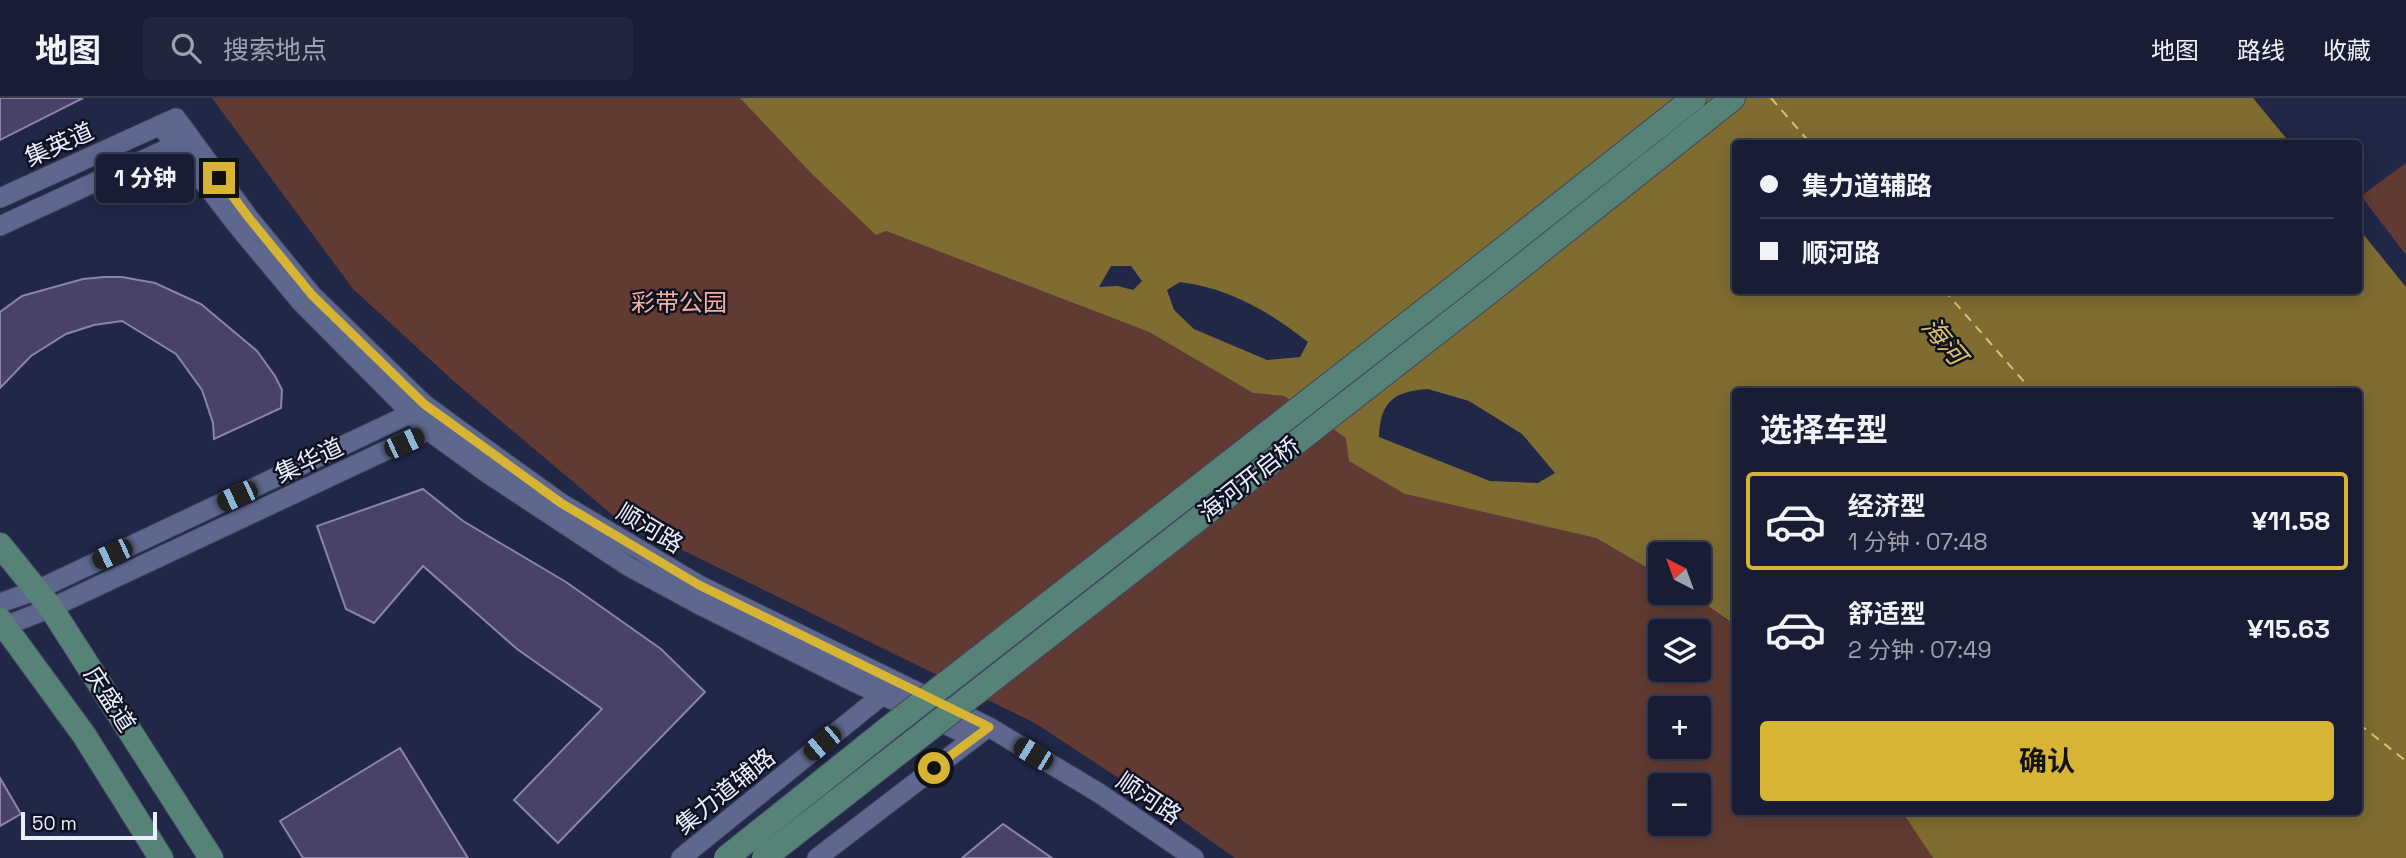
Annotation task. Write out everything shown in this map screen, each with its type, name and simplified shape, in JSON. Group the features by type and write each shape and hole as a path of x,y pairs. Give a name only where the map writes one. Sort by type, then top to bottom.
{"main road":[{"name":"海河开启桥","path":"726,858 1694,98"},
{"name":"海河开启桥","path":"764,858 1498,285 1733,98"},
{"name":"庆盛道","path":"0,545 44,599 211,858"},
{"name":"庆盛道","path":"1,619 84,735 161,858"}],"street":[{"name":"顺河路","path":"168,122 236,224 300,301 418,409 447,421 561,503 699,585 889,689"},
{"name":"集英道","path":"0,198 168,122"},
{"name":"集英道","path":"0,226 183,141"},
{"name":"顺河路","path":"418,409 429,431 487,473 628,566 698,604 981,732 1099,793 1194,858"},
{"name":"集华道","path":"44,599 418,409"},
{"name":"集华道","path":"1,619 447,421"},
{"name":"集力道辅路","path":"681,858 889,689"},
{"path":"817,858 981,732"}],"green space":[{"name":"彩带公园","path":"212,98 795,98 876,234 886,231 1149,332 1253,393 1284,396 1346,438 1405,494 1596,538 1648,568 1648,606 1708,606 1732,624 1732,815 1904,815 1933,858 1235,858 1035,723 615,517 458,385 353,289"},
{"path":"2406,163 2406,255 2362,197"}],"water":[{"name":"海河","path":"740,98 2253,98 2288,140 1732,140 1732,294 2362,294 2362,233 2406,287 2406,858 1933,858 1904,815 2362,815 2362,388 1732,388 1732,623 1708,606 1712,606 1712,542 1648,542 1648,568 1596,538 1405,494 1349,461 1346,438 1284,396 1253,393 1149,332 886,231 876,235 812,174","holes":["1111,266 1131,266 1142,281 1133,290 1118,286 1099,287","1180,282 1198,285 1248,303 1279,321 1308,342 1300,357 1267,360 1194,329 1174,310 1167,290","1428,389 1469,401 1522,434 1555,473 1538,483 1490,481 1379,437 1386,407 1406,392"]}],"building":[{"path":"0,98 83,98 0,140"},
{"path":"122,277 155,283 201,304 257,351 282,390 281,408 214,439 213,423 202,390 176,354 122,321 94,325 66,334 31,356 0,388 0,312 22,296 83,279"},
{"path":"423,489 463,521 566,582 661,649 705,692 558,843 514,800 602,709 517,649 423,566 374,623 346,609 317,526"},
{"path":"400,748 468,858 303,858 280,821"},
{"path":"0,778 21,814 0,826"},
{"path":"1003,824 1052,858 962,858"}],"ferry route":[{"path":"1771,98 1808,140"},
{"path":"1947,294 2030,388"},
{"path":"2362,726 2406,761"}],"route":[{"path":"219,178 312,295 424,404 561,503 699,585 989,727 934,768"}]}
